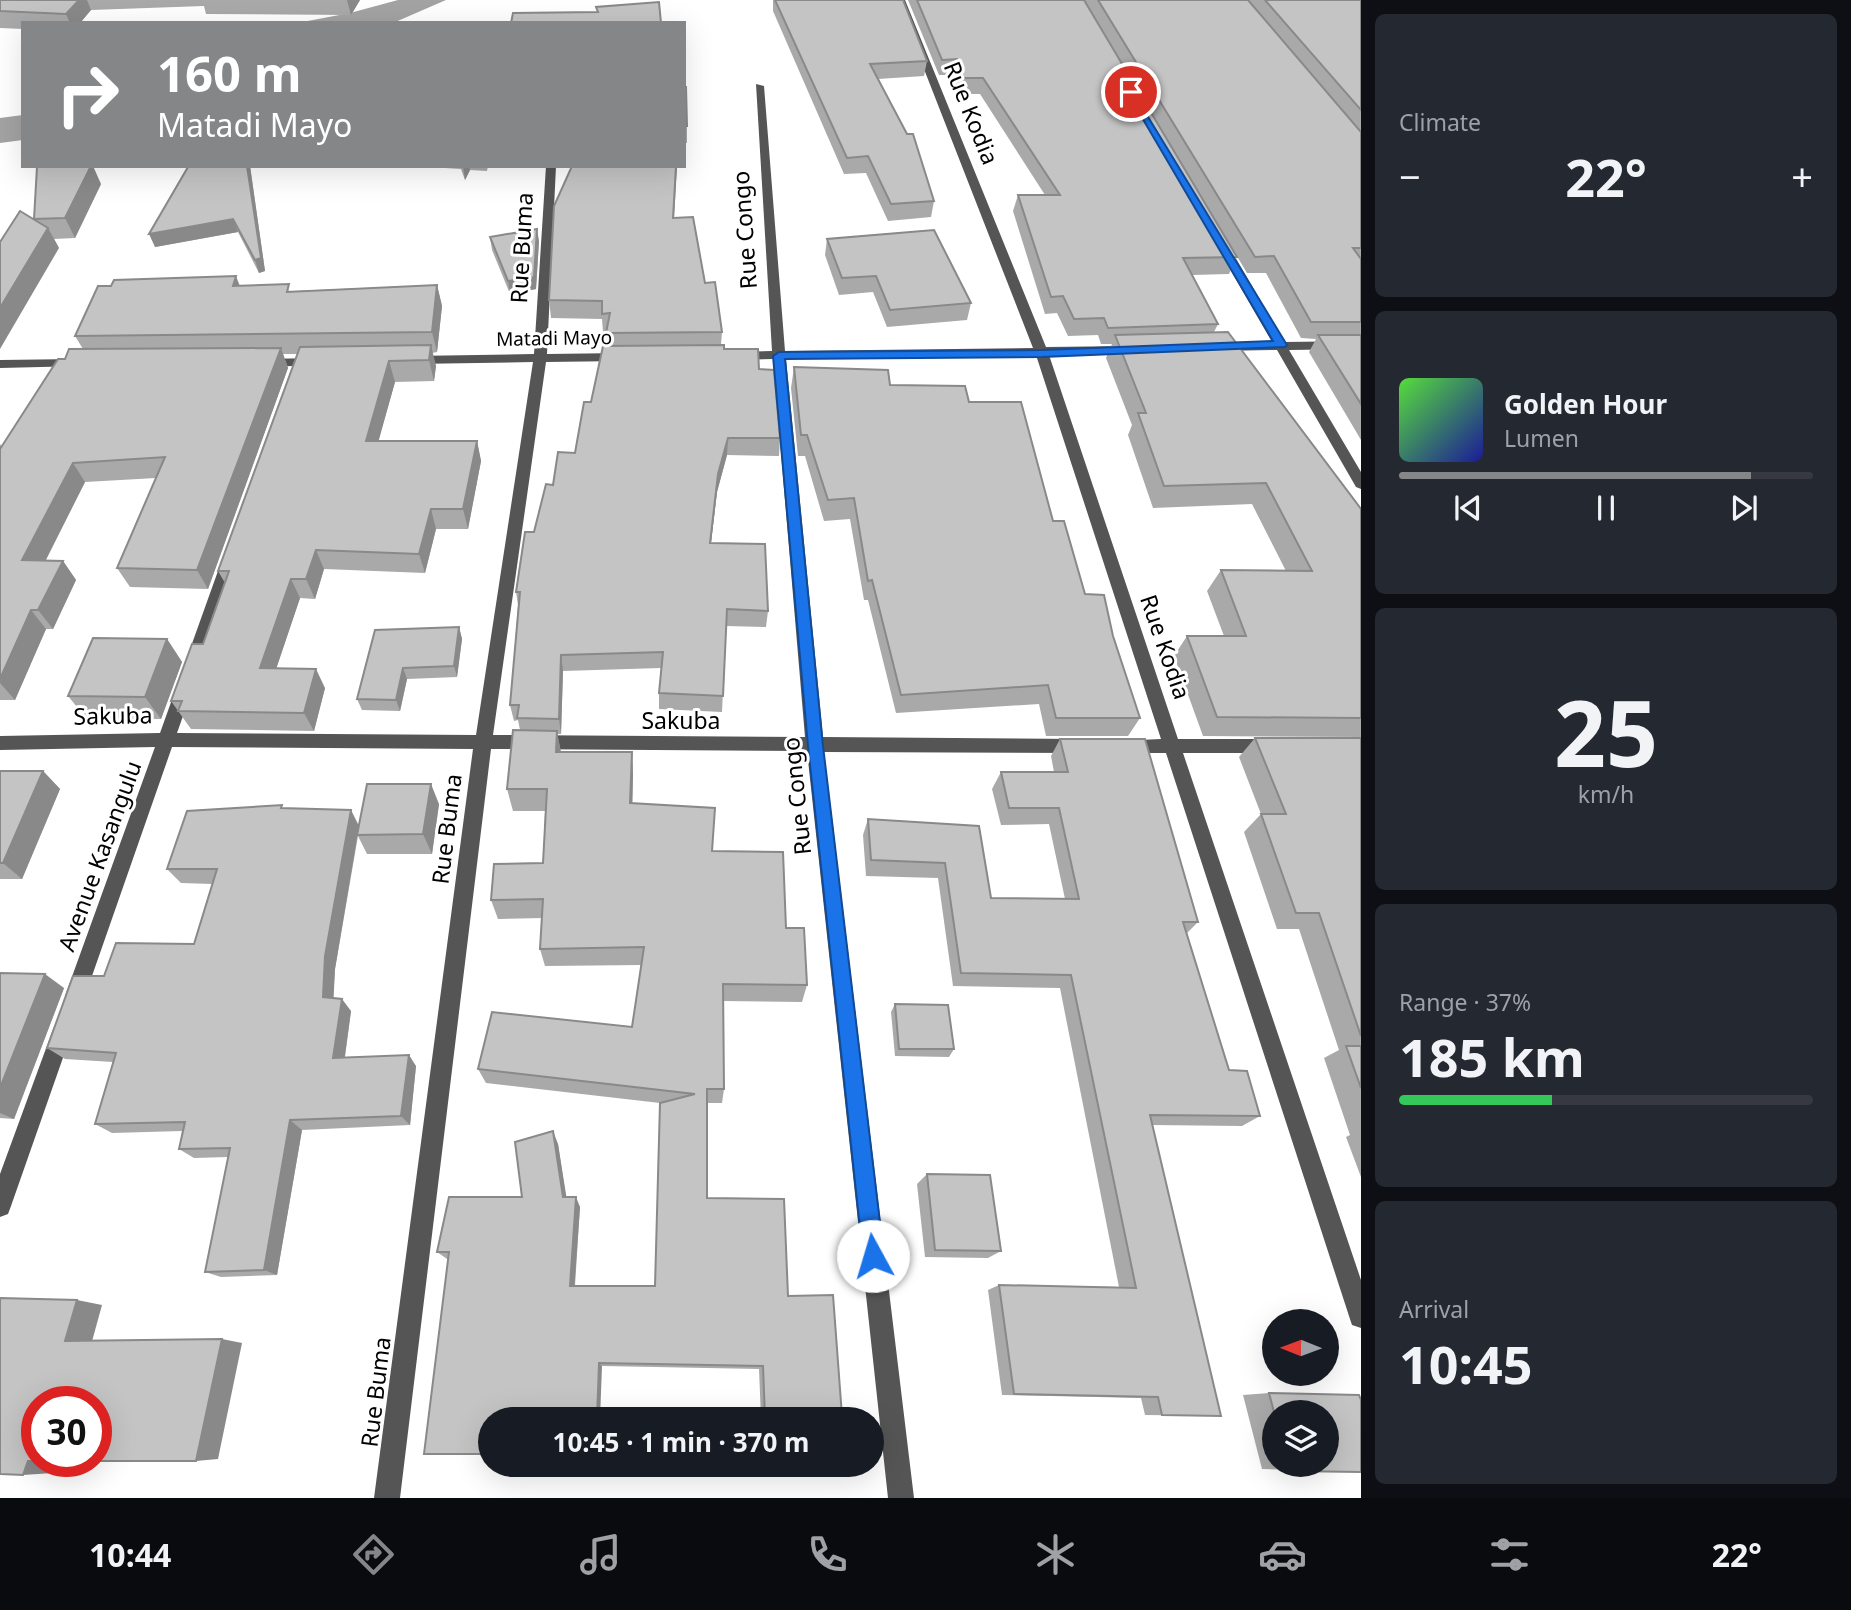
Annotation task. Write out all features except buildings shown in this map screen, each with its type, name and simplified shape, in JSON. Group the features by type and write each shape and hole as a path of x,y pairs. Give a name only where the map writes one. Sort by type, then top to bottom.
{"street":[{"name":"Rue Kodia","path":"901,0 1042,353 1361,1316"},
{"name":"Rue Congo","path":"759,86 779,356 816,746 901,1498"},
{"name":"Rue Buma","path":"387,1498 483,743 540,357 551,168"},
{"path":"1218,238 1361,484"},
{"path":"1201,348 1361,345"},
{"path":"726,356 1042,353 1148,349"},
{"name":"Matadi Mayo","path":"393,360 633,356"},
{"path":"244,363 297,369 326,362"},
{"path":"0,364 61,369 92,363"},
{"name":"Avenue Kasangulu","path":"0,1206 236,545"},
{"name":"Sakuba","path":"0,743 168,740 816,746 1294,746"}],"shaded area":[{"path":"398,0 446,0 398,21 308,21"},
{"path":"21,115 21,140 0,143 0,118"}],"route":[{"path":"873,1256 816,746 779,356 1042,353 1281,345 1131,92"}]}
